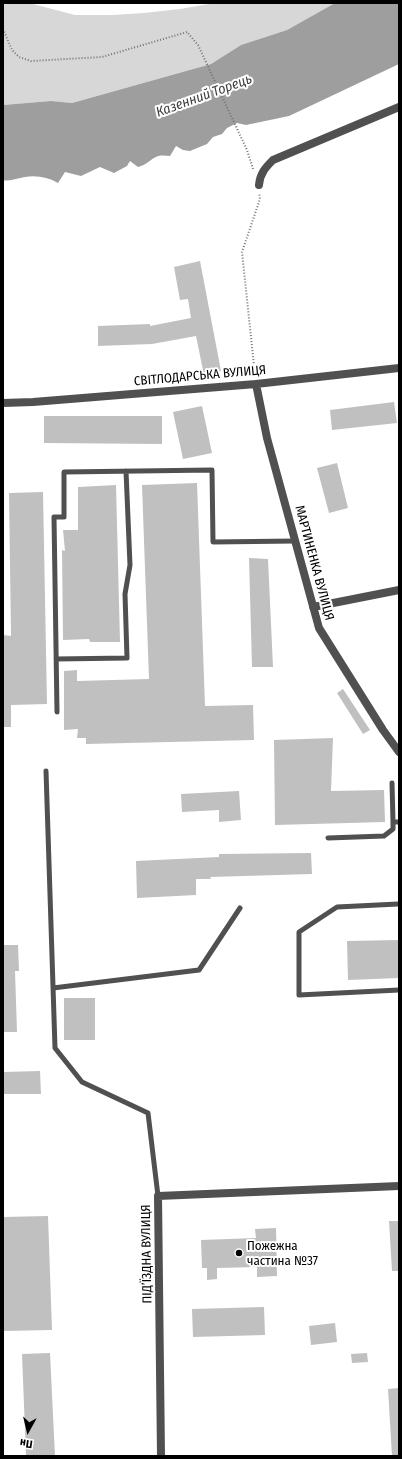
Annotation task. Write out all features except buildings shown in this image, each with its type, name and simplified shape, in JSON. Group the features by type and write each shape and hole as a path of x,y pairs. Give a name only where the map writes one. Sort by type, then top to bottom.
{"street":[{"path":"259,185 259,177 264,168 273,160 399,107"},
{"name":"СВІТЛОДАРСЬКА ВУЛИЦЯ","path":"3,403 33,402 256,384 399,368"},
{"name":"МАРТИНЕНКА ВУЛИЦЯ","path":"256,384 267,438 319,628 383,730 399,752"},
{"path":"313,607 399,590"},
{"name":"ПІД’ЇЗДНА ВУЛИЦЯ","path":"161,1456 158,1196 399,1186"}],"lane":[{"path":"56,712 54,517 64,516 64,472 212,470 213,542 295,541"},
{"path":"56,659 127,658 125,594 130,565 126,471"},
{"path":"46,771 54,1048 82,1082 148,1113 158,1196"},
{"path":"328,838 384,836 393,829 396,822 392,783"},
{"path":"398,904 337,906 299,932 299,995 399,990"},
{"path":"53,988 199,970 240,908"}],"path":[{"path":"3,29 12,50 19,57 32,61 102,58 187,32 198,45 247,150 259,185 260,199 242,252 256,384"}],"shaded area":[{"path":"3,3 29,3 75,15 113,15 180,9 215,3 335,3 287,30 241,45 211,64 72,103 51,101 3,105"}],"water":[{"name":"Казенний Торець","path":"335,3 399,3 399,64 289,116 246,125 237,123 227,128 222,134 213,137 207,144 190,151 183,150 176,146 170,156 164,155 155,157 138,167 130,161 127,166 114,173 100,167 81,176 65,172 58,183 38,176 29,176 8,181 3,180 3,105 51,101 72,103 211,64 241,45 287,30"}],"place":[{"name":"Пожежна частина №37","path":"239,1253"}]}
